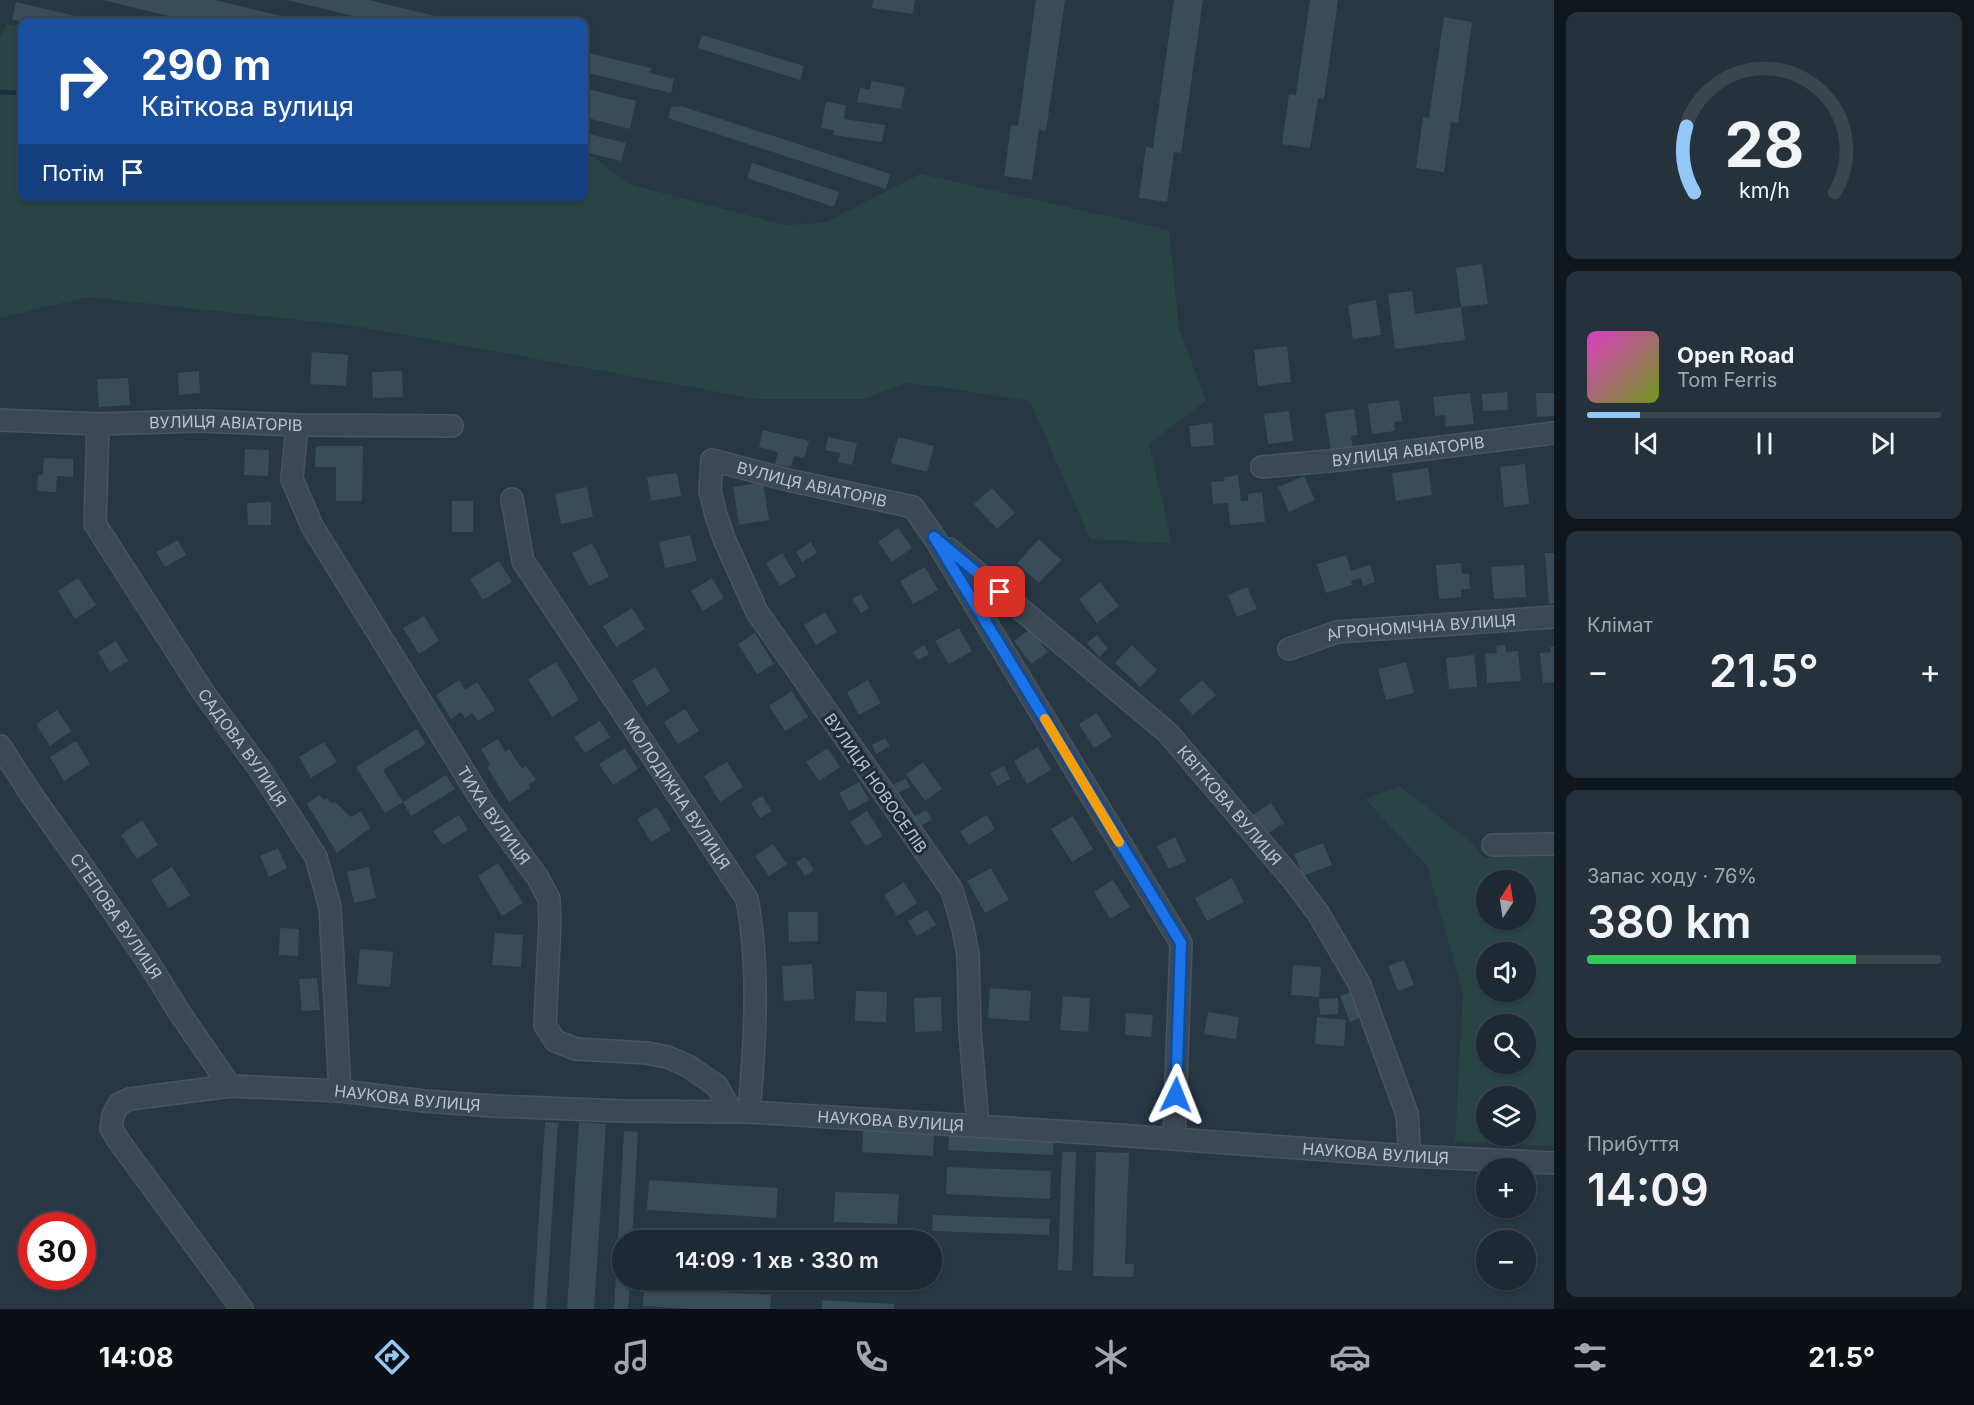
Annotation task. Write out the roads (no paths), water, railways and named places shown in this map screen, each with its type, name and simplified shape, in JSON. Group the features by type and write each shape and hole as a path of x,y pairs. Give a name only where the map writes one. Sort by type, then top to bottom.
{"street":[{"name":"ВУЛИЦЯ АВІАТОРІВ","path":"0,420 98,424 200,421 297,425 452,426"},
{"name":"САДОВА ВУЛИЦЯ","path":"98,424 95,524 203,692 261,771 316,857 330,907 340,1090"},
{"name":"ТИХА ВУЛИЦЯ","path":"297,425 292,479 312,526 484,804 538,878 549,899 545,1024 555,1041 576,1049 646,1053 667,1057 688,1066 717,1086 740,1112"},
{"name":"ВУЛИЦЯ АВІАТОРІВ","path":"1262,467 1339,460 1554,433"},
{"name":"ВУЛИЦЯ АВІАТОРІВ","path":"712,460 788,480 912,507 934,537"},
{"name":"ВУЛИЦЯ НОВОСЕЛІВ","path":"712,460 710,491 716,515 725,541 757,612 952,890 968,955 970,1031 978,1126"},
{"name":"МОЛОДІЖНА ВУЛИЦЯ","path":"513,499 523,561 747,899 753,942 755,1041 740,1112"},
{"path":"934,537 1181,943 1174,1139"},
{"name":"КВІТКОВА ВУЛИЦЯ","path":"934,537 1168,733 1294,880 1318,913 1359,983 1407,1114 1410,1155"},
{"name":"АГРОНОМІЧНА ВУЛИЦЯ","path":"1289,649 1337,632 1554,617"},
{"name":"СТЕПОВА ВУЛИЦЯ","path":"0,746 230,1086"},
{"path":"1493,845 1554,844"},
{"name":"НАУКОВА ВУЛИЦЯ","path":"242,1309 130,1159 111,1128 113,1115 119,1104 130,1099 230,1086 340,1090 424,1101 504,1106 621,1111 740,1112 1554,1163"}],"waterway":[{"path":"0,92 18,93"}]}
